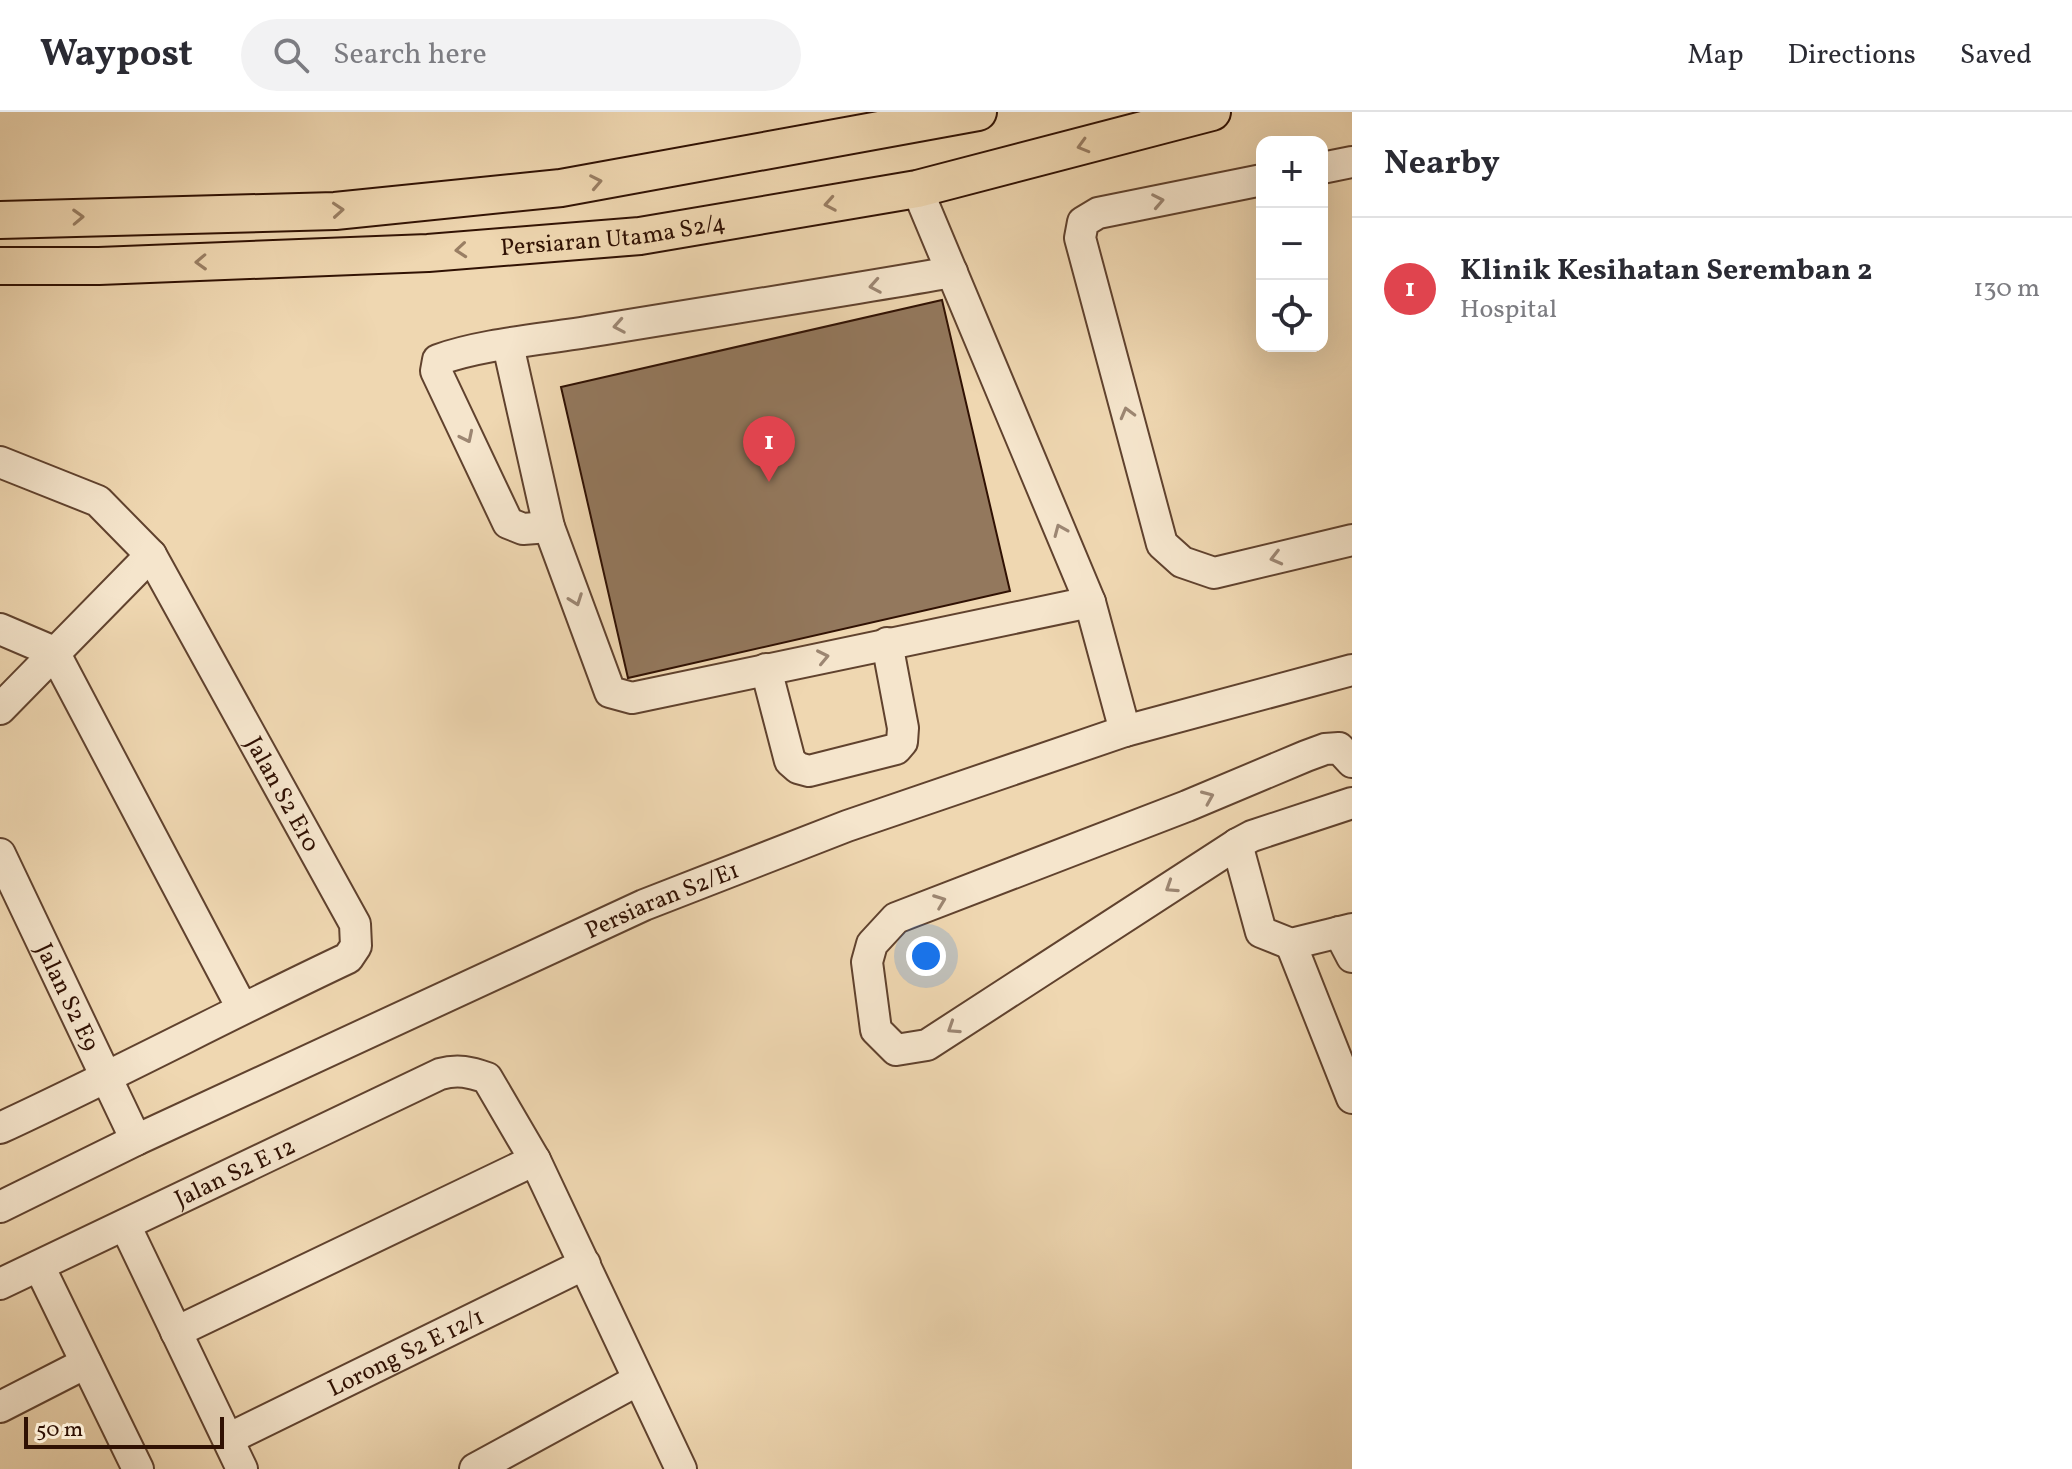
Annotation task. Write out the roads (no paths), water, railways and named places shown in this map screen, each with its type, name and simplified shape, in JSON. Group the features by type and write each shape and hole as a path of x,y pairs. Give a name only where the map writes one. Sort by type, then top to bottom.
{"main road":[{"path":"0,220 335,211 561,188 978,112"},
{"name":"Persiaran Utama S2/4","path":"0,266 99,266 428,253 640,236 917,189 1164,116 1212,112"}],"street":[{"path":"1328,167 1352,162"},
{"path":"1256,181 1098,213 1083,222 1080,238 1162,544 1182,562 1214,573 1352,540"},
{"path":"917,189 1090,602 1125,731"},
{"path":"549,527 530,530 508,523 436,371 438,360 508,345 952,272"},
{"path":"508,345 549,527 610,692 632,698 1090,602"},
{"name":"Jalan S2 E10","path":"0,462 98,501 151,555 355,924 356,946 348,958 242,1008 107,1079 0,1128"},
{"path":"0,709 151,555"},
{"path":"0,629 54,652 242,1008"},
{"path":"766,669 790,761 798,768 809,771 896,749 902,742 903,728 887,643"},
{"name":"Persiaran S2/E1","path":"0,1207 136,1140 644,905 847,826 1125,731 1352,670"},
{"path":"1352,762 1339,748 1315,752 1187,806 896,918 872,944 867,962 876,1030 896,1050 927,1045 1237,844 1252,836 1352,803"},
{"path":"1237,844 1261,932 1291,944 1348,939"},
{"name":"Jalan S2 E9","path":"0,854 136,1140"},
{"path":"1291,944 1352,1098"},
{"name":"Jalan S2 E 12","path":"0,1284 440,1074 455,1070 487,1078 535,1160"},
{"path":"176,1332 535,1160 681,1469"},
{"path":"125,1225 242,1469"},
{"name":"Lorong S2 E 12/1","path":"228,1439 585,1264"},
{"path":"39,1266 138,1469"},
{"path":"0,1407 86,1363"},
{"path":"475,1469 638,1380"}],"place":[{"name":"Klinik Kesihatan Seremban 2","path":"769,482"}]}
